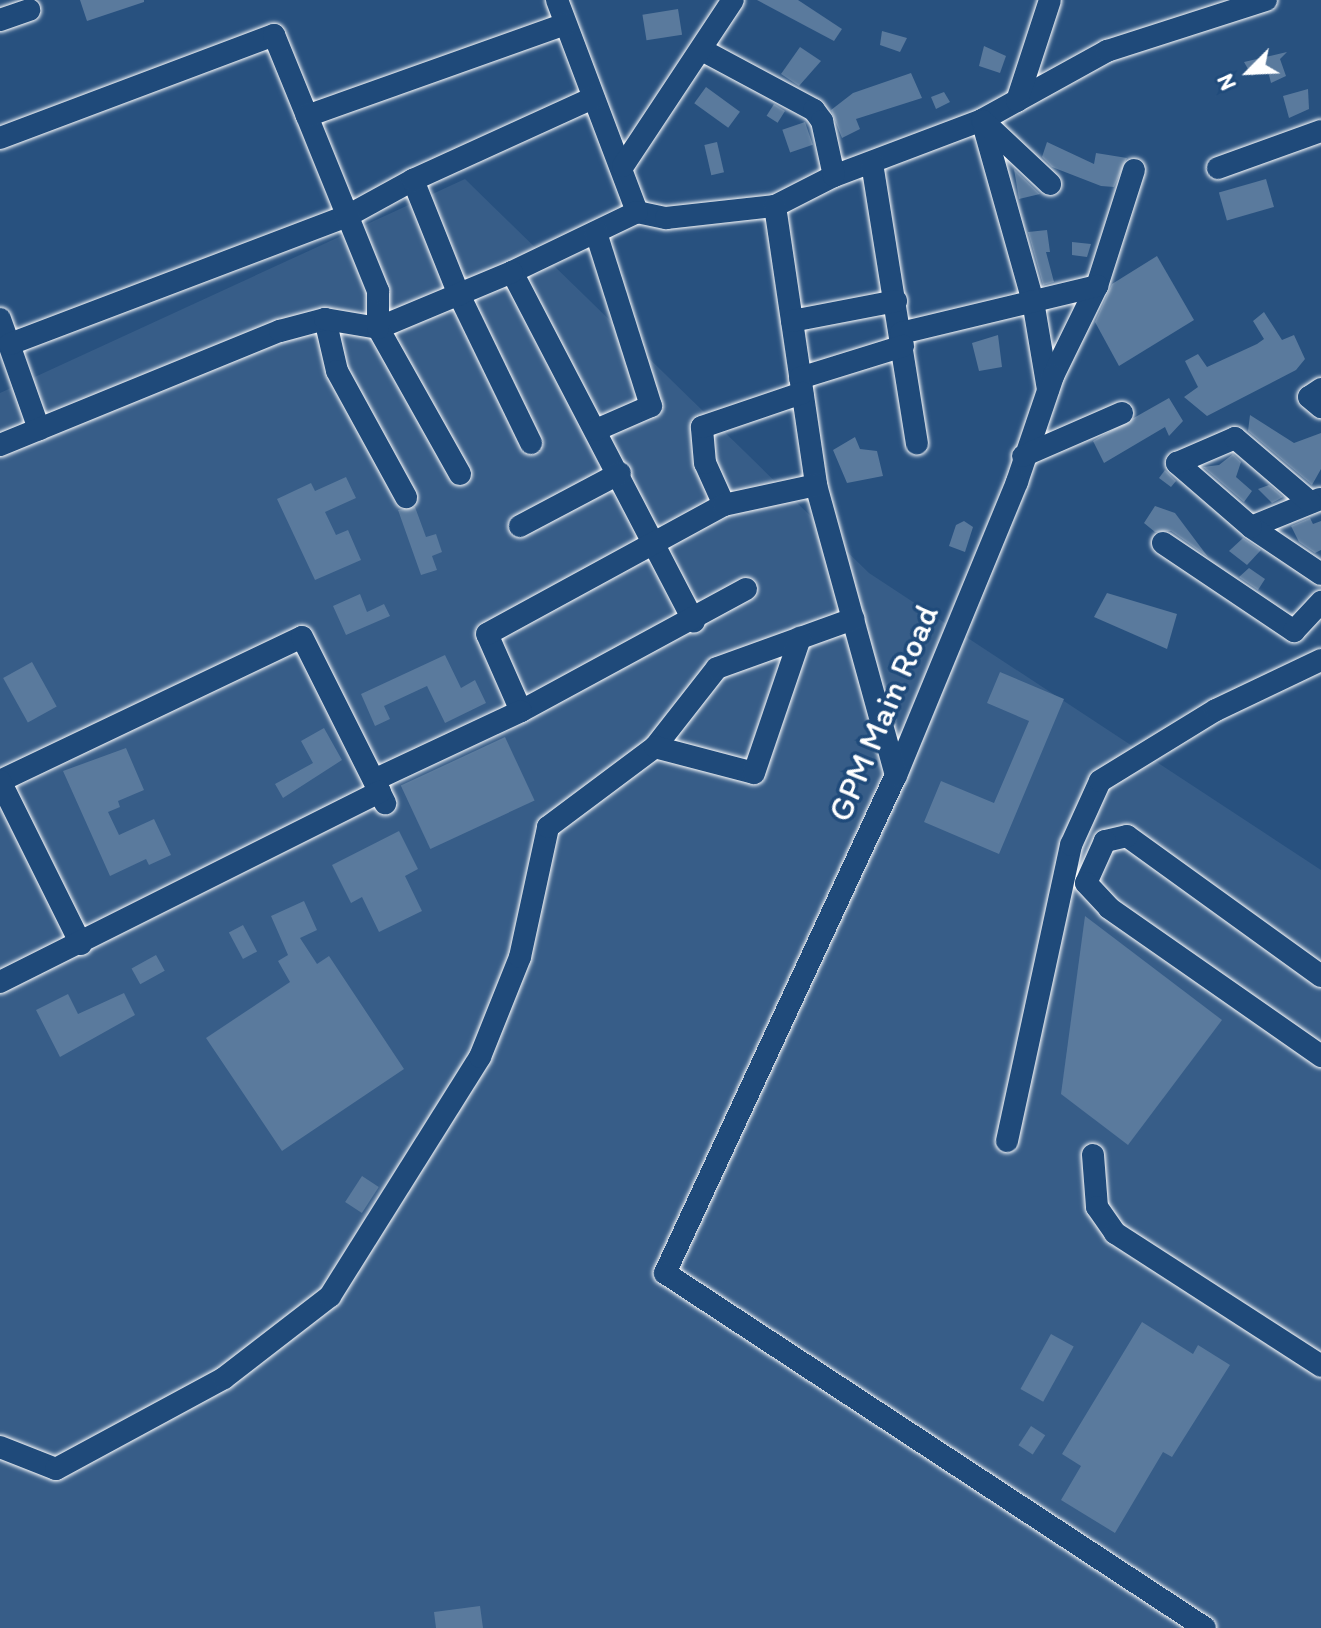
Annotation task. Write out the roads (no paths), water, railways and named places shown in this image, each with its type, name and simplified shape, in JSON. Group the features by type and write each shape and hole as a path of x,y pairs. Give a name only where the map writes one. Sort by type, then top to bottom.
{"street":[{"path":"557,0 593,98 623,166 637,212"},
{"path":"623,166 733,0"},
{"path":"1017,101 1050,0"},
{"path":"0,445 280,331 325,319 378,328 512,272 637,212 666,218 775,206 834,176 982,120 1107,51 1266,0"},
{"path":"0,20 29,10"},
{"path":"307,116 565,24"},
{"path":"0,138 274,35 378,291 378,328 460,474"},
{"path":"702,50 778,87 814,110 822,121 834,176"},
{"path":"10,344 349,215 413,180 593,98"},
{"path":"982,120 1050,184"},
{"path":"982,120 1033,301 1049,399"},
{"path":"1218,168 1321,131"},
{"path":"872,163 917,443"},
{"name":"GPM Main Road","path":"1134,170 1097,286 1053,376 1049,399 1023,456 1017,482 896,775 665,1273 1205,1628"},
{"path":"413,180 459,295 531,443"},
{"path":"775,206 816,485 896,775"},
{"path":"596,233 651,406 596,430"},
{"path":"512,272 657,543 694,621"},
{"path":"724,505 705,463 702,427 902,340 1033,301 1097,286"},
{"path":"792,321 896,301"},
{"path":"0,319 39,429"},
{"path":"325,319 337,371 406,497"},
{"path":"1321,389 1309,397 1321,407"},
{"path":"1023,456 1122,413"},
{"path":"1316,500 1235,438 1177,463 1251,527 1321,574"},
{"path":"520,526 620,473"},
{"path":"521,711 487,634 724,505 816,485"},
{"path":"1251,527 1316,500"},
{"path":"1163,543 1294,631 1321,602"},
{"path":"0,982 380,792 521,711 694,621 746,589"},
{"path":"0,1447 56,1469 224,1378 330,1296 480,1057 520,957 548,827 655,747 717,668 853,619"},
{"path":"81,944 1,781 302,637 380,792"},
{"path":"655,747 754,773 800,638"},
{"path":"1007,1141 1071,845 1100,781 1216,710 1321,660"},
{"path":"1321,976 1127,836 1105,841 1086,883 1109,908 1321,1056"},
{"path":"1093,1155 1097,1207 1115,1233 1321,1366"}]}
